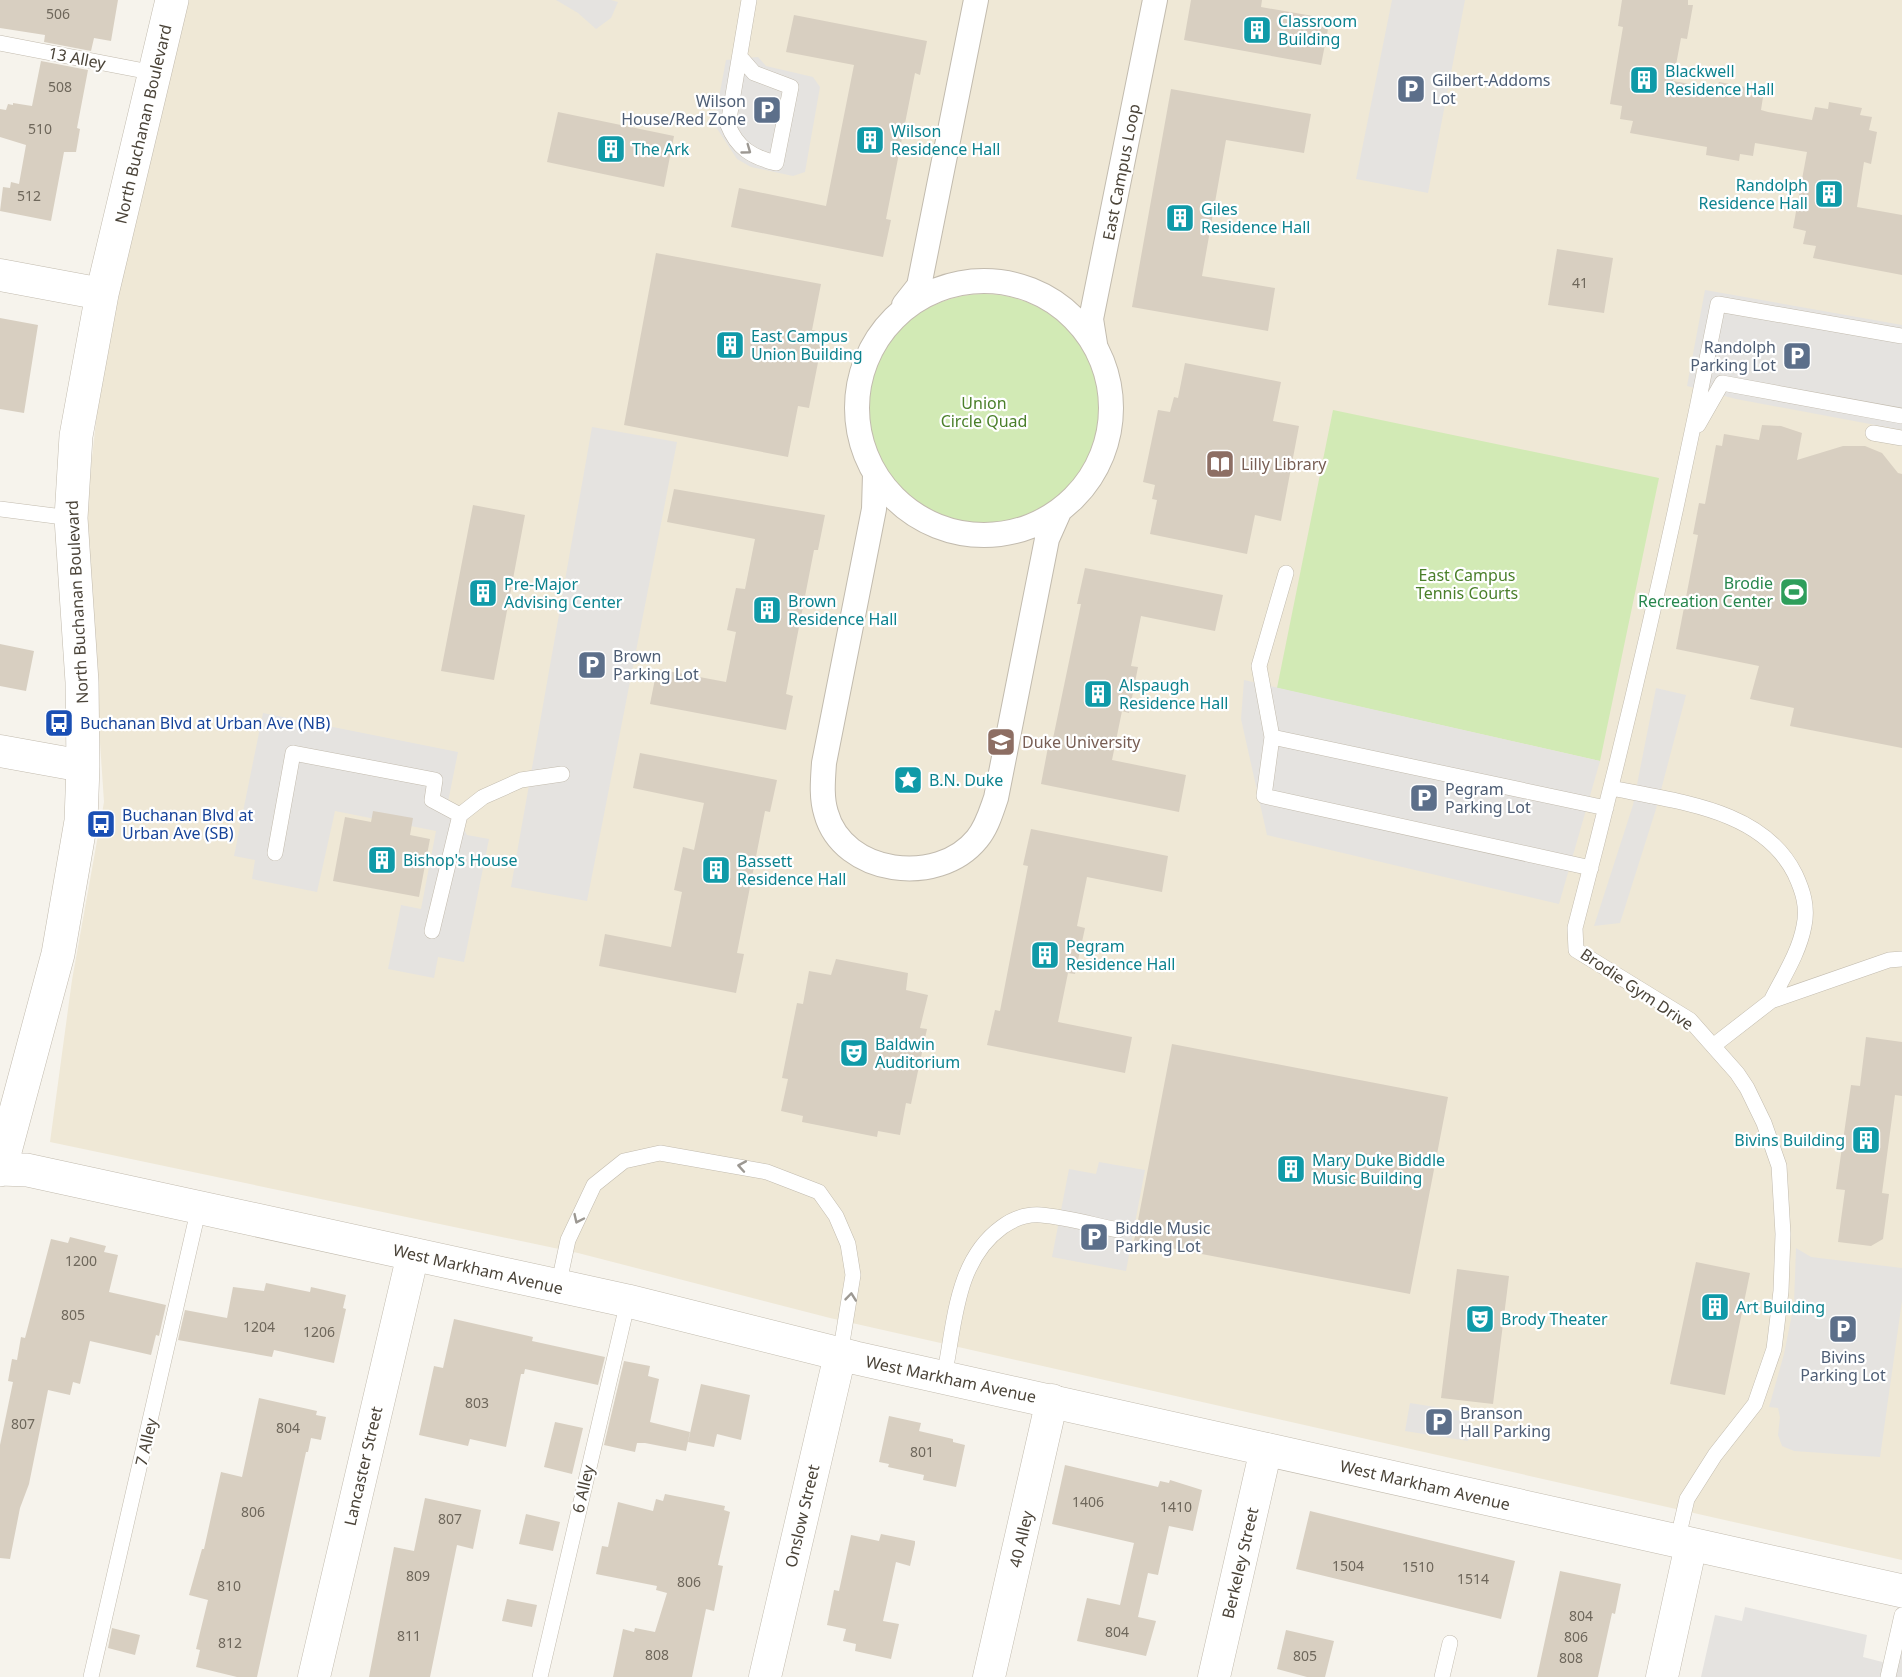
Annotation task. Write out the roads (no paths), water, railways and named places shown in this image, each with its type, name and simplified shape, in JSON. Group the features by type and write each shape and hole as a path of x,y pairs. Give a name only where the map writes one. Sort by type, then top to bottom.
{"street":[{"name":"North Buchanan Boulevard","path":"0,1169 58,954 81,821 82,682 70,518 76,436 102,294 172,0"},
{"path":"904,310 904,303 919,286 976,0"},
{"name":"East Campus Loop","path":"1095,344 1091,319 1155,0"},
{"path":"0,275 102,294"},
{"path":"974,281 1002,282 1020,286 1057,303 1073,317 1095,344 1108,377 1112,396 1109,437 1098,468 1088,484 1059,512 1031,527 1011,533 966,534 946,530 916,516 898,502 875,474 865,455 859,432 857,392 862,370 873,346 886,327 924,296 955,284 974,281"},
{"path":"875,474 874,509 824,763 823,791 826,813 834,830 845,844 864,858 895,869 921,869 960,854 976,840 988,821 998,787 1047,538 1059,512"},
{"path":"0,751 83,766"},
{"name":"West Markham Avenue","path":"0,1169 27,1170 628,1301 840,1354 1902,1591"},
{"name":"Lancaster Street","path":"314,1677 413,1254"},
{"name":"Onslow Street","path":"765,1677 840,1354"},
{"name":"40 Alley","path":"989,1677 1052,1400"},
{"name":"Berkeley Street","path":"1214,1677 1266,1449"},
{"path":"1662,1677 1684,1544"}],"lane":[{"path":"741,58 754,73 790,87 776,163 748,153 734,140 728,124 749,0"},
{"name":"13 Alley","path":"0,43 155,73"},
{"name":"Brodie Gym Drive","path":"1684,1544 1687,1498 1715,1455 1755,1404 1774,1349 1781,1291 1783,1234 1779,1166 1764,1123 1737,1073 1690,1020 1576,950 1575,928 1612,788 1692,435 1718,304 1902,336"},
{"path":"1692,435 1722,383 1902,416"},
{"path":"1872,433 1902,438"},
{"path":"0,509 32,515 70,518"},
{"path":"1286,573 1259,666 1272,737 1264,796 1591,868"},
{"path":"1272,737 1606,808"},
{"path":"275,853 293,753 435,780 432,800 460,814"},
{"path":"432,931 460,814 483,797 521,780 562,774"},
{"path":"1612,788 1718,812 1761,834 1786,856 1805,893 1804,925 1793,959 1771,1001"},
{"path":"1713,1046 1771,1001 1889,960 1902,959"},
{"path":"558,1287 568,1240 594,1185 624,1161 660,1153 767,1172 819,1192 836,1216 848,1244 853,1275 840,1354"},
{"name":"7 Alley","path":"91,1677 199,1207"},
{"path":"944,1377 959,1296 967,1269 977,1251 994,1233 1012,1220 1041,1215 1118,1230"},
{"name":"6 Alley","path":"540,1677 628,1301"},
{"path":"1888,1677 1902,1615"},
{"path":"1442,1677 1450,1643"}],"place":[{"name":"Classroom Building","path":"1257,30"},
{"name":"Blackwell Residence Hall","path":"1644,80"},
{"name":"Gilbert-Addoms Lot","path":"1411,89"},
{"name":"Wilson House/Red Zone","path":"767,110"},
{"name":"Wilson Residence Hall","path":"870,140"},
{"name":"The Ark","path":"611,149"},
{"name":"Randolph Residence Hall","path":"1829,194"},
{"name":"Giles Residence Hall","path":"1180,218"},
{"name":"East Campus Union Building","path":"730,345"},
{"name":"Randolph Parking Lot","path":"1797,356"},
{"name":"Lilly Library","path":"1220,464"},
{"name":"Brodie Recreation Center","path":"1794,592"},
{"name":"Pre-Major Advising Center","path":"483,593"},
{"name":"Brown Residence Hall","path":"767,610"},
{"name":"Brown Parking Lot","path":"592,665"},
{"name":"Alspaugh Residence Hall","path":"1098,694"},
{"name":"Buchanan Blvd at Urban Ave (NB)","path":"59,723"},
{"name":"Duke University","path":"1001,742"},
{"name":"B.N. Duke","path":"908,780"},
{"name":"Pegram Parking Lot","path":"1424,798"},
{"name":"Buchanan Blvd at Urban Ave (SB)","path":"101,824"},
{"name":"Bishop's House","path":"382,860"},
{"name":"Bassett Residence Hall","path":"716,870"},
{"name":"Pegram Residence Hall","path":"1045,955"},
{"name":"Baldwin Auditorium","path":"854,1053"},
{"name":"Bivins Building","path":"1866,1140"},
{"name":"Mary Duke Biddle Music Building","path":"1291,1169"},
{"name":"Biddle Music Parking Lot","path":"1094,1237"},
{"name":"Art Building","path":"1715,1307"},
{"name":"Brody Theater","path":"1480,1319"},
{"name":"Bivins Parking Lot","path":"1843,1329"},
{"name":"Branson Hall Parking","path":"1439,1422"}],"park label":[{"name":"Union Circle Quad","path":"984,412"},
{"name":"East Campus Tennis Courts","path":"1467,584"}]}
